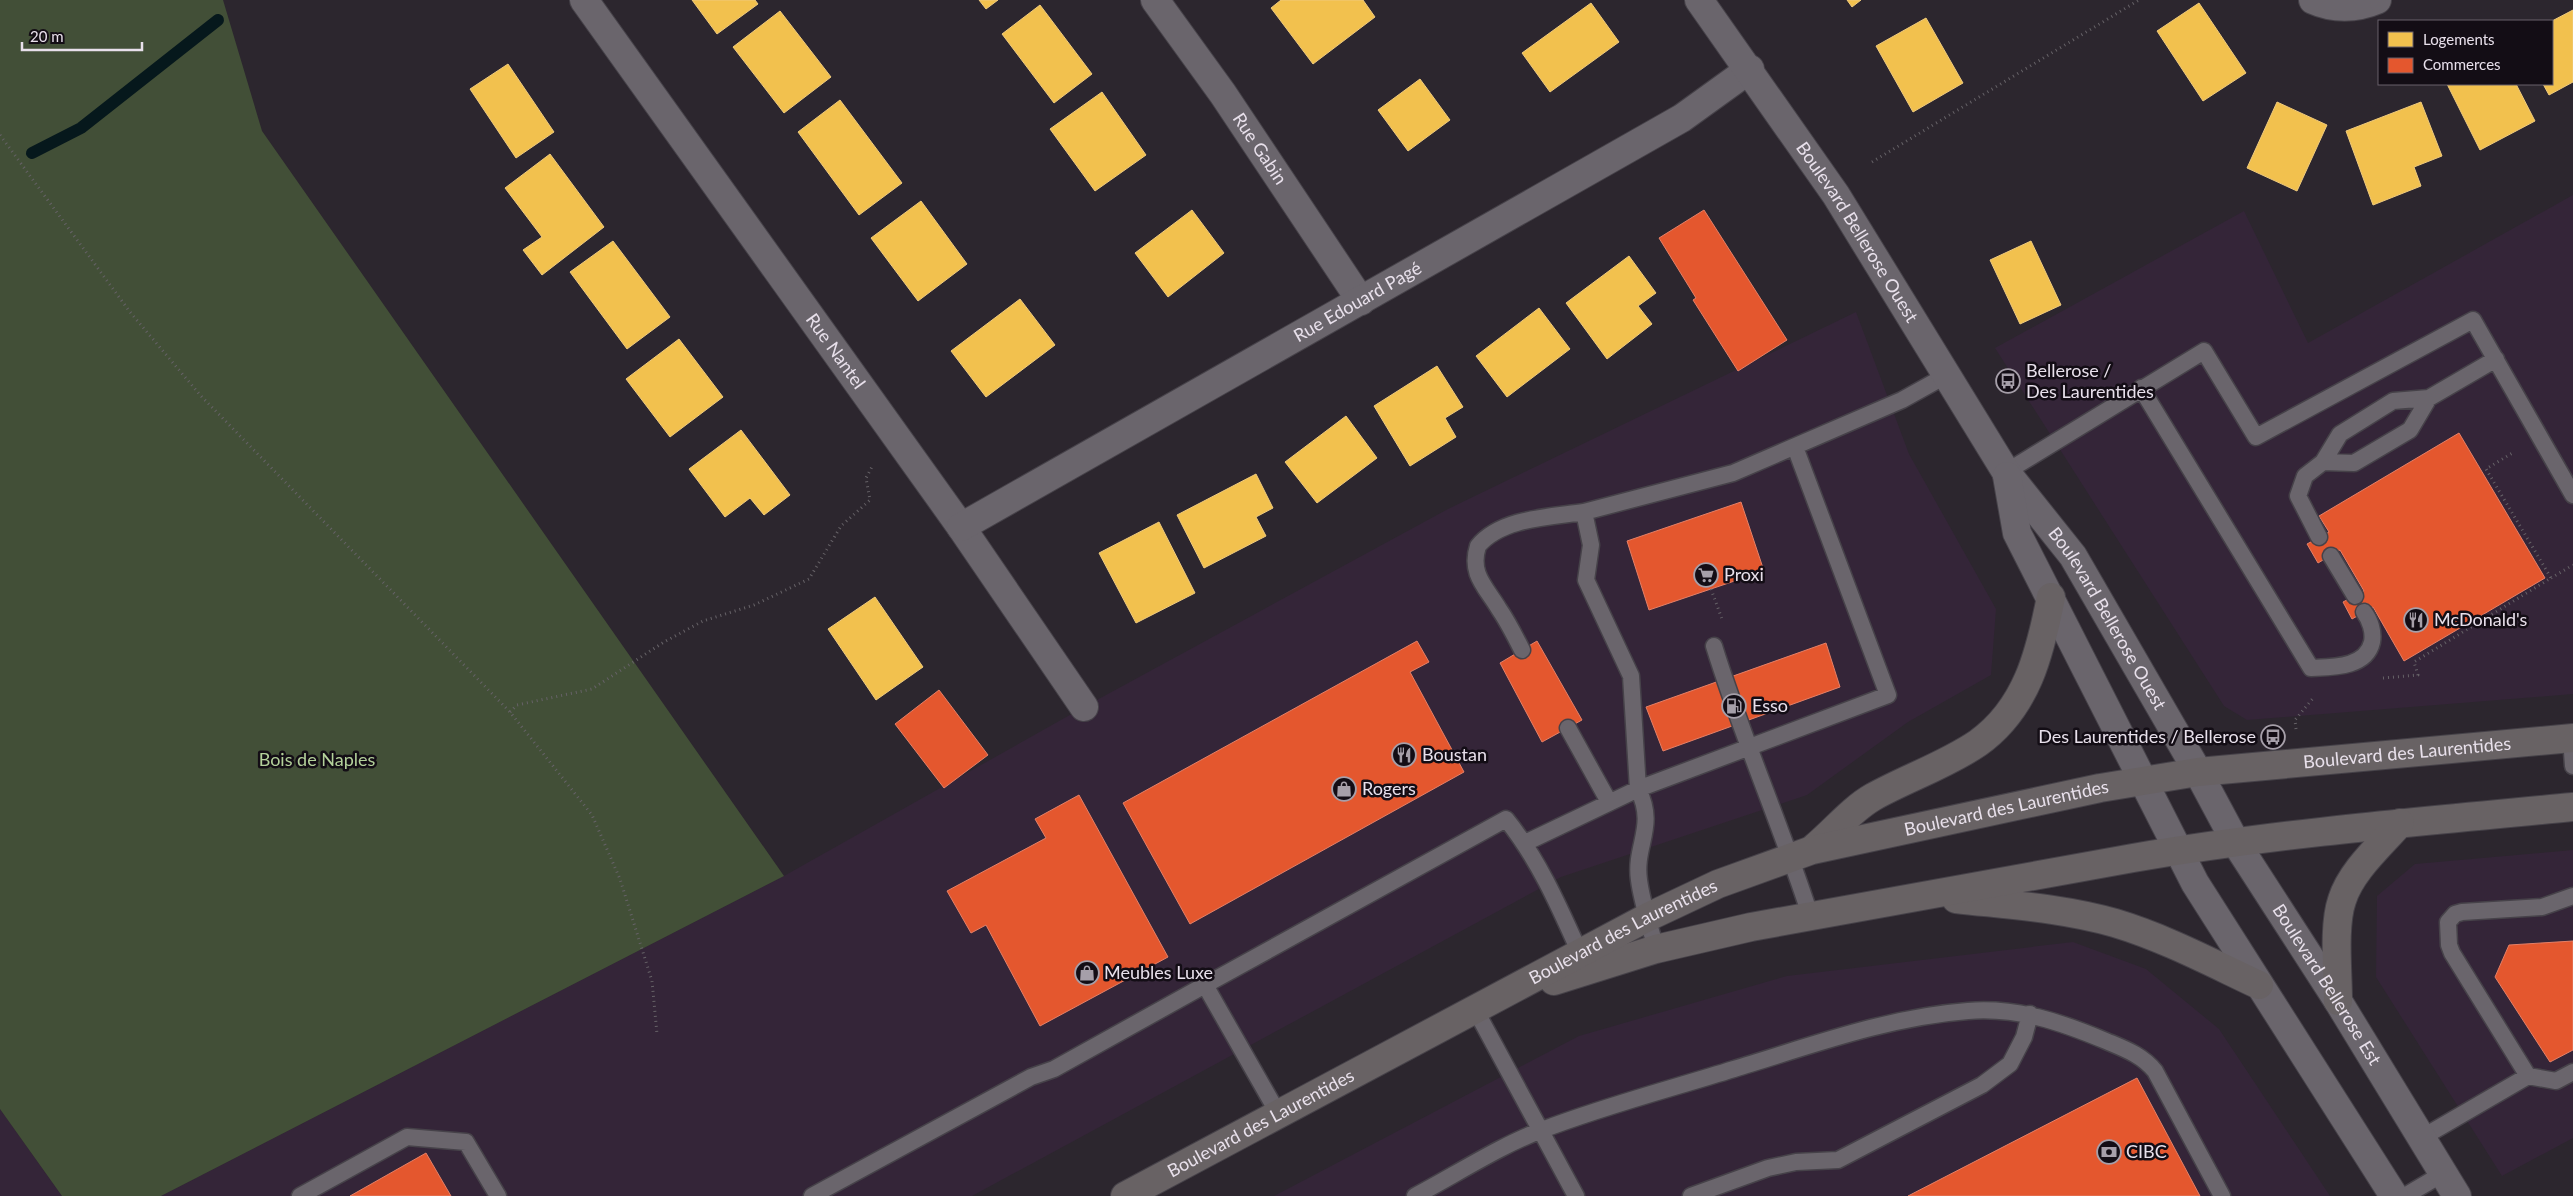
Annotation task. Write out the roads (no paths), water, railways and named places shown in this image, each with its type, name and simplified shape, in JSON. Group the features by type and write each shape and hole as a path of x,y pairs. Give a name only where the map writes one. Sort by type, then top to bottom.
{"main road":[{"path":"1802,854 1871,798 1964,751 1994,729 2012,710 2025,688 2039,654 2051,597"},
{"name":"Boulevard des Laurentides","path":"1125,1196 1475,1009 1583,960 1648,917 1718,884 1802,854 2004,807 2144,780 2198,772 2572,738"},
{"name":"Boulevard des Laurentides","path":"1583,960 1656,949 1810,915 2179,850 2400,823 2573,807"},
{"path":"2338,1001 2338,945 2342,900 2354,877 2400,823"},
{"path":"1924,896 2048,908 2107,921 2155,937 2259,985"}],"street":[{"name":"Rue Nantel","path":"584,0 961,527 1084,707"},
{"name":"Rue Gabin","path":"1155,0 1223,94 1361,301"},
{"name":"Boulevard Bellerose Ouest","path":"1699,0 1812,157 1866,241 2006,472 2073,556 2198,772"},
{"path":"2313,0 2344,7 2358,6 2377,0"},
{"name":"Rue Edouard Pagé","path":"961,527 1690,113 1750,69"},
{"name":"Boulevard Bellerose Ouest","path":"2006,472 2017,533 2144,780"},
{"name":"Boulevard Bellerose Est","path":"2198,772 2236,843 2338,1001 2423,1137 2457,1196"},
{"path":"2144,780 2195,883 2394,1196"}],"lane":[{"path":"2006,472 2204,351 2256,437 2473,320 2573,494"},
{"path":"2319,537 2298,496 2305,476 2323,462 2340,434 2393,402 2429,398 2496,359"},
{"path":"1522,650 1499,608 1480,584 1474,564 1478,546 1494,532 1514,524 1584,512 1733,473 1902,400 1947,375"},
{"path":"2141,388 2312,668 2348,664 2366,654 2373,637 2364,612"},
{"path":"2323,462 2354,463 2410,430 2429,398"},
{"path":"1525,843 1638,789 1748,746 1888,695 1794,448"},
{"path":"1584,512 1591,545 1586,580 1631,676 1638,789 1646,812 1639,880 1656,949"},
{"path":"2331,556 2355,596"},
{"path":"1714,646 1748,746 1802,854 1810,915"},
{"path":"1568,728 1610,802"},
{"path":"2572,738 2573,766"},
{"path":"812,1196 1031,1078 1054,1069 1506,819 1525,843 1583,960"},
{"path":"2528,1076 2452,953 2449,945 2448,922 2455,914 2462,912 2542,907 2573,896"},
{"path":"1205,985 1279,1115"},
{"path":"1475,1009 1576,1196"},
{"path":"1416,1196 1540,1130 1852,1033 1935,1015 1970,1010 2030,1014 2060,1022 2135,1053 2147,1060 2155,1071 2222,1196"},
{"path":"1691,1196 1768,1168 1796,1162 1838,1160 1982,1085 2010,1064 2024,1037 2030,1014"},
{"path":"2423,1137 2528,1076 2556,1081 2573,1072"},
{"path":"300,1196 407,1136 466,1142 498,1196"},
{"path":"2405,1196 2444,1172"}],"waterway":[{"path":"32,153 81,128 218,20"}],"place":[{"name":"Bellerose / Des Laurentides","path":"2008,381"},
{"name":"Proxi","path":"1706,575"},
{"name":"McDonald's","path":"2416,620"},
{"name":"Esso","path":"1734,706"},
{"name":"Des Laurentides / Bellerose","path":"2273,737"},
{"name":"Boustan","path":"1404,755"},
{"name":"Rogers","path":"1344,789"},
{"name":"Meubles Luxe","path":"1087,973"},
{"name":"CIBC","path":"2109,1152"}],"park label":[{"name":"Bois de Naples","path":"317,760"}]}
